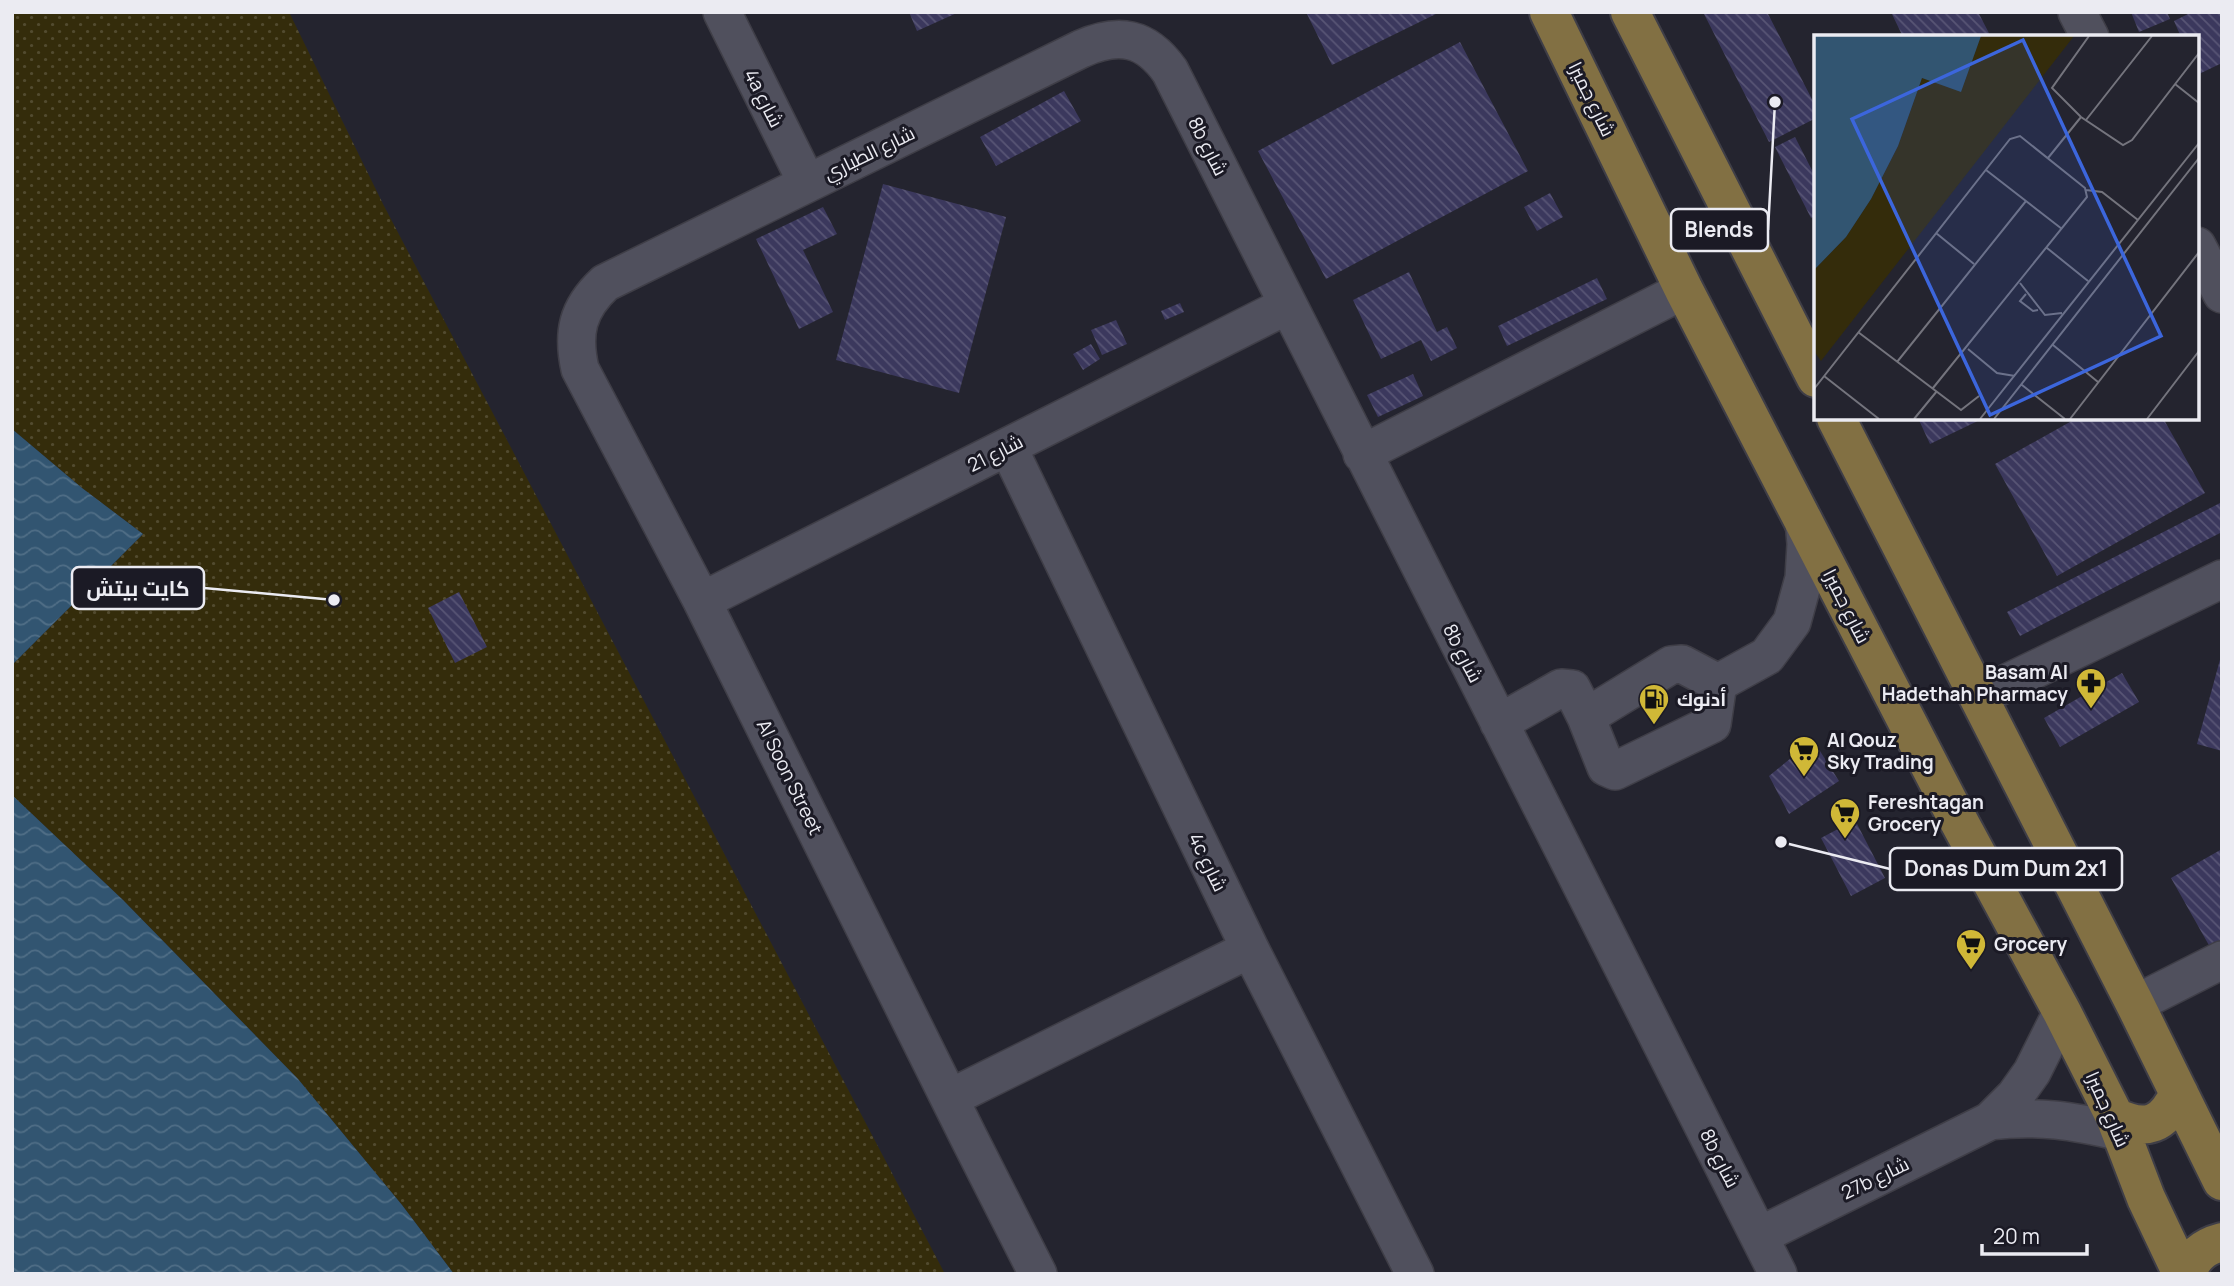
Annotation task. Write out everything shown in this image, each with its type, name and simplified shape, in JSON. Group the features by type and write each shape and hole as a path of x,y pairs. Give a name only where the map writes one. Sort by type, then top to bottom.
{"main road":[{"name":"شارع جميرا","path":"1549,12 1684,290 1949,803 2062,1012 2118,1124 2146,1198 2184,1274"},
{"path":"1630,12 1814,374"},
{"path":"1837,420 2135,1004 2222,1181"},
{"path":"2118,1124 2154,1124 2171,1112 2179,1093"},
{"path":"2184,1274 2191,1261 2204,1248 2222,1241"}],"street":[{"name":"4a شارع","path":"722,12 807,183"},
{"path":"2077,12 2089,35"},
{"name":"شارع الطياري","path":"605,283 1081,49 1125,31"},
{"name":"8b شارع","path":"1125,31 1161,58 1170,71 1778,1274"},
{"path":"2199,250 2222,294"},
{"name":"Al Soon Street","path":"605,283 590,296 581,313 576,341 580,369 702,601 1038,1274"},
{"path":"1362,454 1684,290"},
{"name":"شارع 21","path":"702,601 1288,305"},
{"name":"4c شارع","path":"1007,447 1250,949 1415,1274"},
{"path":"1718,683 1768,656 1792,622 1804,578 1804,522"},
{"path":"1978,697 2222,579"},
{"path":"1586,717 1671,665 1682,664 1718,683"},
{"path":"1499,723 1561,688 1572,689 1606,766 1615,771 1712,724 1718,683"},
{"path":"950,1098 1250,949"},
{"path":"2135,1004 2222,960"},
{"name":"27b شارع","path":"1759,1236 1990,1121 2015,1096 2032,1072 2062,1012"},
{"name":"27b شارع","path":"1990,1121 2042,1117 2118,1124"}],"sand":[{"path":"12,12 289,12 383,204 945,1274 454,1274 402,1205 298,1079 123,900 12,795 12,665 143,534 82,488 12,429"}],"water":[{"path":"12,429 82,488 143,534 12,665"},
{"path":"12,795 123,900 298,1079 402,1205 454,1274 12,1274"}],"building":[{"path":"909,12 959,12 917,31"},
{"path":"1306,12 1440,12 1332,65"},
{"path":"1703,12 1767,12 1814,103 1814,119 1769,142"},
{"path":"1891,12 1978,12 1990,35 1902,35"},
{"path":"2131,12 2167,12 2170,19 2139,32"},
{"path":"2192,12 2222,12 2222,63 2199,74 2199,35 2180,35 2174,21"},
{"path":"1460,42 1528,171 1326,279 1258,151"},
{"path":"1064,91 1081,121 996,166 980,137"},
{"path":"1795,137 1814,174 1814,217 1811,218 1775,147"},
{"path":"883,184 1006,217 959,393 836,360"},
{"path":"1550,193 1563,217 1537,231 1524,207"},
{"path":"823,207 837,234 803,250 833,312 799,329 756,239"},
{"path":"1409,272 1437,332 1447,327 1457,348 1431,361 1421,340 1381,359 1353,300"},
{"path":"1597,278 1607,299 1507,346 1498,326"},
{"path":"1180,303 1184,312 1165,320 1161,311"},
{"path":"1116,320 1127,344 1102,355 1091,330"},
{"path":"1091,344 1100,359 1083,370 1073,354"},
{"path":"1413,374 1423,396 1378,417 1367,395"},
{"path":"1919,420 1980,420 1930,444"},
{"path":"2073,420 2164,420 2205,493 2057,576 1995,464"},
{"path":"2222,502 2222,532 2020,636 2007,612"},
{"path":"459,592 487,647 455,663 428,608"},
{"path":"2222,656 2222,751 2197,744"},
{"name":"Basam Al Hadethah Pharmacy","path":"2122,673 2139,702 2060,747 2044,718"},
{"name":"Al Qouz Sky Trading","path":"1813,740 1839,781 1789,814 1769,776"},
{"path":"1855,820 1885,878 1851,896 1821,838"},
{"path":"2222,849 2222,953 2215,956 2171,878"}],"place":[{"name":"Blends","path":"1775,102"},
{"name":"كايت بيتش","path":"334,600"},
{"name":"Basam Al Hadethah Pharmacy","path":"2091,710"},
{"name":"أدنوك","path":"1654,726"},
{"name":"Al Qouz Sky Trading","path":"1804,778"},
{"name":"Fereshtagan Grocery","path":"1845,840"},
{"name":"Donas Dum Dum 2x1","path":"1781,842"},
{"name":"Grocery","path":"1971,971"}]}
